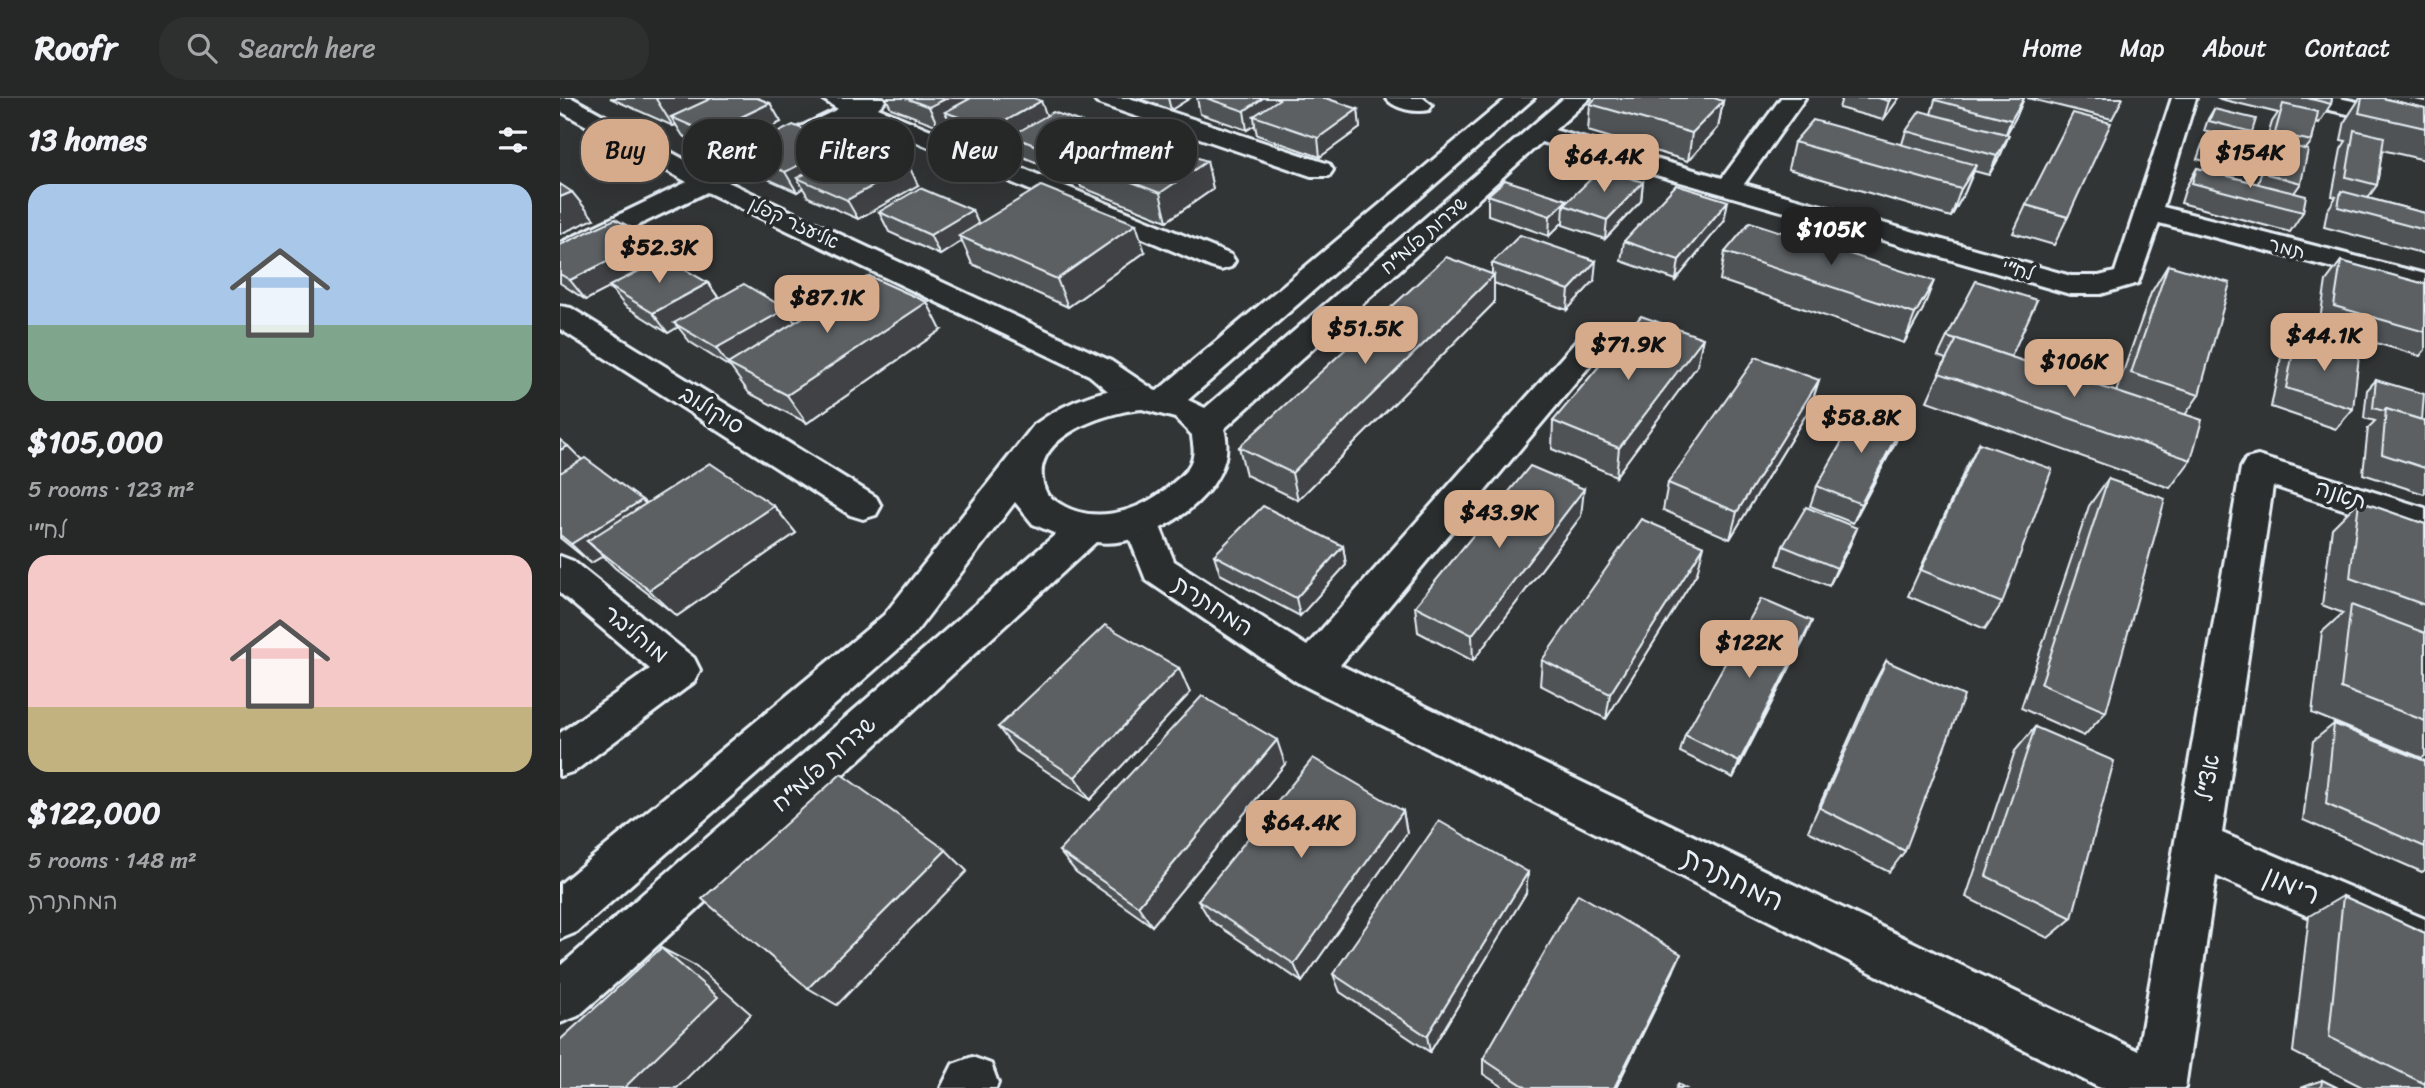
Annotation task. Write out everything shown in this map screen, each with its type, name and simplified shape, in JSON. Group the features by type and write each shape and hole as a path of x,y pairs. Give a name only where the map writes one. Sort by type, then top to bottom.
{"street":[{"path":"1105,98 1320,170"},
{"name":"שדרות פלמ\"ח","path":"1154,399 1522,98"},
{"name":"שדרות פלמ\"ח","path":"1206,426 1578,98"},
{"path":"1728,188 1793,98"},
{"name":"לח\"י","path":"1540,134 2070,285 2101,285 2128,277 2184,98"},
{"path":"2305,98 2425,124"},
{"name":"אליעזר קפלן","path":"560,101 683,168"},
{"path":"782,141 857,102 1221,261"},
{"path":"560,254 704,182"},
{"name":"אליעזר קפלן","path":"708,182 1100,368 1154,399"},
{"name":"תמר","path":"2150,212 2425,283"},
{"name":"סוקולוב","path":"560,315 863,506"},
{"path":"1311,670 1591,344"},
{"path":"560,915 898,626 1026,463 1038,442 1058,423 1093,406 1154,399 1189,411 1206,426 1212,446 1209,467 1195,489 1171,508 1141,522 1114,528 1087,528 1065,524 1046,516 1033,504 1024,484 1026,463"},
{"name":"תאנה","path":"2258,468 2425,522"},
{"name":"אצ\"ל","path":"2157,1088 2258,468"},
{"name":"המחתרת","path":"1141,522 1159,570 1311,670 2157,1088"},
{"name":"שדרות פלמ\"ח","path":"560,998 616,951 1087,528"},
{"name":"מוהליבר","path":"560,571 680,670 560,757"},
{"name":"רימון","path":"2197,845 2425,943"}],"building":[{"path":"712,98 757,98 770,103 737,119 683,119 683,122 671,117"},
{"path":"905,98 947,98 929,107"},
{"path":"971,98 1034,98 1041,101 1009,119 964,119 945,112"},
{"path":"1206,98 1263,98 1244,111"},
{"path":"1281,98 1325,98 1358,109 1318,138 1254,116"},
{"path":"1596,98 1714,98 1723,101 1692,133 1590,104"},
{"path":"2024,98 2011,120 1935,100"},
{"path":"2307,98 2332,98 2331,104"},
{"path":"2362,98 2382,98 2425,108 2425,128 2359,113"},
{"path":"2283,104 2318,112 2312,141 2275,133"},
{"path":"2214,109 2256,119 2252,132 2209,121"},
{"path":"1920,111 2009,135 1997,156 1906,131"},
{"path":"1053,112 1072,119 1041,119"},
{"path":"2073,113 2111,123 2068,217 2026,205"},
{"path":"1813,120 1976,165 1961,189 1794,142"},
{"path":"1036,122 1036,146 1022,140 1022,130"},
{"path":"796,126 796,166 785,172 782,171 782,130"},
{"path":"2354,130 2384,137 2377,185 2346,177"},
{"path":"2208,135 2252,146 2247,160 2203,149"},
{"path":"2276,142 2308,150 2301,183 2267,174"},
{"path":"1197,157 1207,161 1197,168"},
{"path":"2197,168 2306,196 2303,212 2192,183"},
{"path":"1601,169 1643,182 1607,220 1564,205"},
{"path":"1505,180 1567,200 1550,216 1488,195"},
{"path":"806,182 880,182 847,200"},
{"path":"1132,182 1176,182 1160,193"},
{"path":"560,184 572,192 560,197"},
{"path":"1676,185 1728,201 1679,260 1624,241"},
{"path":"1041,186 1136,224 1057,279 959,236"},
{"path":"920,188 972,210 930,235 879,212"},
{"path":"2341,191 2425,213 2425,230 2338,207"},
{"path":"615,219 652,239 570,280 560,274 560,245"},
{"path":"1750,222 1934,281 1915,314 1725,252"},
{"path":"1520,235 1596,261 1569,290 1492,263"},
{"path":"1446,257 1494,275 1292,473 1239,447"},
{"path":"665,258 708,283 653,313 609,286"},
{"path":"2341,261 2425,284 2425,332 2334,306"},
{"path":"2168,265 2230,283 2199,395 2131,373"},
{"path":"869,276 927,302 787,395 728,364"},
{"path":"1976,281 2037,300 2011,357 1947,337"},
{"path":"744,284 786,309 716,348 674,323"},
{"path":"1641,316 1703,338 1619,448 1553,421"},
{"path":"2296,337 2359,356 2353,409 2286,388"},
{"path":"1957,339 2202,420 2191,460 1939,373"},
{"path":"1756,357 1819,380 1737,512 1668,483"},
{"path":"2376,380 2424,394 2422,420 2386,409 2384,411 2373,408"},
{"path":"1862,406 1904,421 1861,504 1817,486"},
{"path":"2386,409 2425,421 2425,468 2382,454"},
{"path":"560,440 568,446 560,450"},
{"path":"1979,443 2052,469 2002,603 1921,570"},
{"path":"585,458 642,500 571,544 560,535 560,473"},
{"path":"710,463 774,506 649,590 587,541"},
{"path":"1530,466 1584,489 1472,635 1415,606"},
{"path":"2108,479 2165,499 2106,712 2041,684"},
{"path":"2359,501 2425,524 2425,605 2350,578"},
{"path":"1263,506 1343,546 1296,598 1214,555"},
{"path":"1806,507 1857,528 1837,568 1783,546"},
{"path":"1641,519 1704,546 1610,694 1542,660"},
{"path":"1761,599 1812,621 1739,762 1685,735"},
{"path":"2351,605 2425,633 2425,721 2341,688"},
{"path":"1105,625 1179,668 1075,777 998,727"},
{"path":"1886,661 1964,696 1905,851 1820,808"},
{"path":"1202,696 1277,740 1138,906 1059,851"},
{"path":"2334,724 2425,761 2425,847 2326,804"},
{"path":"2035,727 2114,761 2072,918 1986,876"},
{"path":"1313,758 1403,811 1294,964 1198,900"},
{"path":"841,774 946,850 808,988 702,899"},
{"path":"1439,821 1528,872 1427,1036 1333,974"},
{"path":"1578,894 1681,954 1614,1088 1527,1088 1483,1059"},
{"path":"2343,896 2425,933 2425,1084 2329,1037"},
{"path":"661,948 718,997 624,1088 560,1088 560,1040"},
{"path":"2322,1080 2338,1088 2321,1088"}]}
